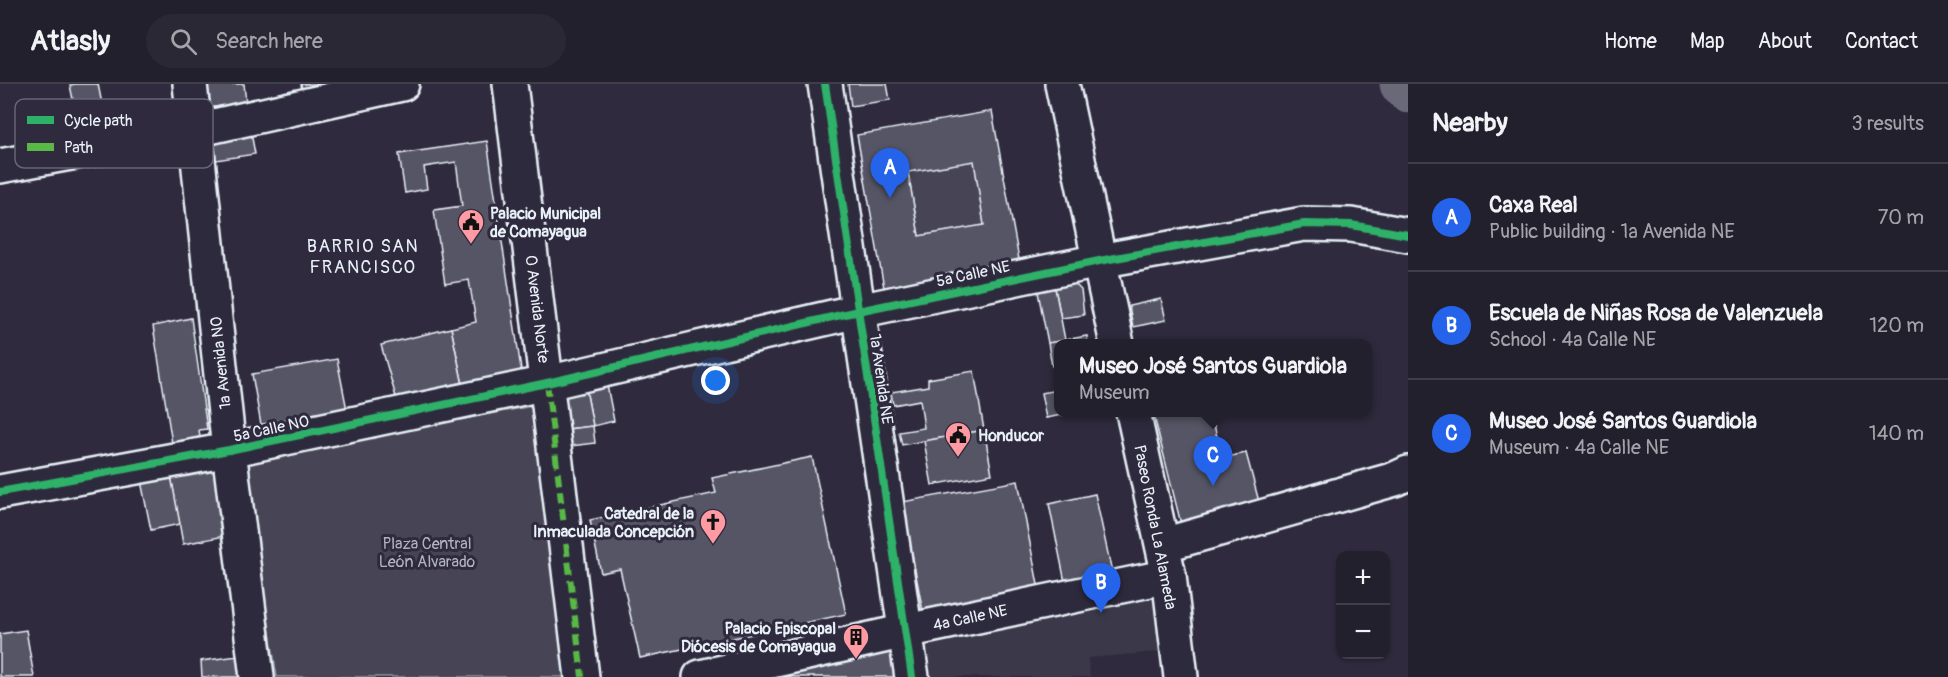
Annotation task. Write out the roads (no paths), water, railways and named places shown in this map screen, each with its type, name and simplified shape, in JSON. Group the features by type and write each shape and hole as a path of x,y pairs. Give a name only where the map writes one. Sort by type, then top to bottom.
{"street":[{"name":"1a Avenida NO","path":"190,84 192,99"},
{"path":"213,126 402,84"},
{"name":"0 Avenida Norte","path":"510,84 582,677"},
{"name":"1a Avenida NE","path":"825,84 912,677"},
{"path":"1062,84 1116,339"},
{"path":"0,166 15,163"},
{"name":"1a Avenida NO","path":"200,168 229,450 257,677"},
{"name":"5a Calle NE","path":"547,383 858,311 1099,261 1304,224 1351,225 1408,235"},
{"name":"5a Calle NO","path":"0,492 229,450 547,383"},
{"name":"Paseo Ronda La Alameda","path":"1134,417 1166,560 1181,677"},
{"name":"4a Calle NE","path":"700,677 906,631 1166,560 1408,473"}],"waterway":[{"path":"1402,84 1408,90"}],"place":[{"name":"Caxa Real","path":"890,198"},
{"name":"Palacio Municipal de Comayagua","path":"471,245"},
{"name":"Honducor","path":"958,458"},
{"name":"Museo José Santos Guardiola","path":"1213,486"},
{"name":"Catedral de la Inmaculada Concepción","path":"713,545"},
{"name":"Escuela de Niñas Rosa de Valenzuela","path":"1101,613"},
{"name":"Palacio Episcopal Diócesis de Comayagua","path":"856,660"}],"district":[{"name":"BARRIO SAN FRANCISCO","path":"363,256"}],"park label":[{"name":"Plaza Central León Alvarado","path":"427,552"}]}
